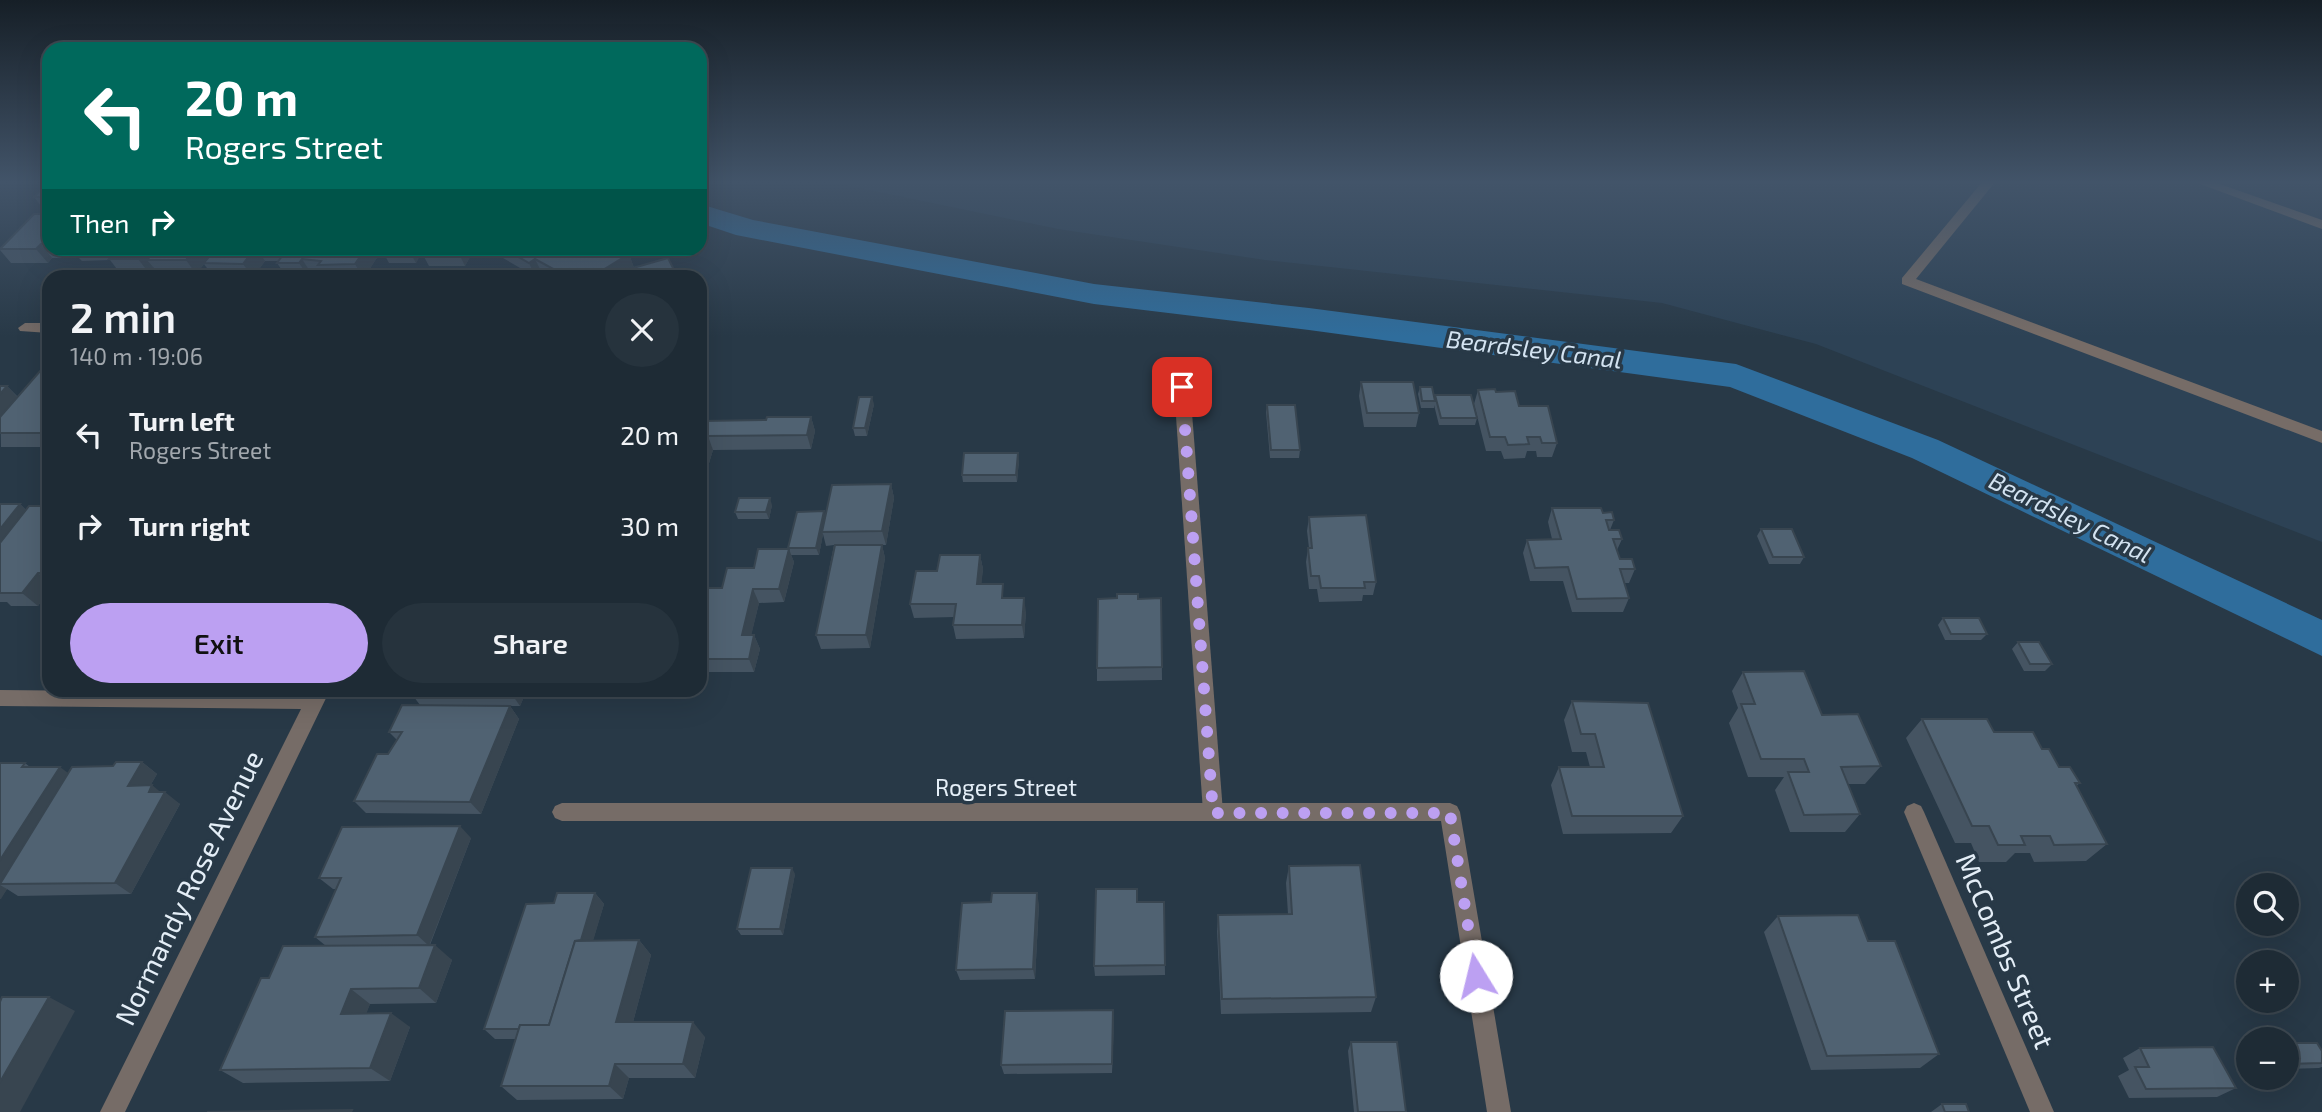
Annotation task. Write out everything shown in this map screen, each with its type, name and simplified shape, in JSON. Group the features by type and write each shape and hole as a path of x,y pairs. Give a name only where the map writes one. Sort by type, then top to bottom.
{"street":[{"path":"1947,233 1907,281 2322,437"},
{"path":"25,328 42,328"},
{"path":"1182,387 1213,813"},
{"path":"0,698 106,697"},
{"name":"Normandy Rose Avenue","path":"112,1112 316,697"},
{"name":"Rogers Street","path":"562,813 1450,813 1499,1112"},
{"name":"McCombs Street","path":"1914,813 2042,1112"}],"shaded area":[{"path":"1084,233 2322,233 2322,542 1816,344 1662,303 1265,260"}],"building":[{"path":"16,233 42,233 42,244 36,249 0,249"},
{"path":"111,256 140,256 138,259 109,259"},
{"path":"150,256 189,256 186,260 147,260"},
{"path":"210,256 249,256 243,264 204,263"},
{"path":"282,256 360,256 355,264 318,265 321,261 302,259 299,263 277,263"},
{"path":"517,256 626,256 603,270 555,270 535,259 529,263"},
{"path":"668,258 674,270 626,270"},
{"path":"42,370 42,433 0,433 0,417"},
{"path":"1361,382 1413,382 1419,413 1367,413"},
{"path":"1420,387 1432,387 1435,401 1422,401"},
{"path":"1495,389 1496,392 1515,391 1519,406 1548,406 1557,443 1542,443 1540,437 1527,437 1529,444 1508,445 1505,437 1490,437 1478,390"},
{"path":"1435,395 1471,395 1477,418 1441,418"},
{"path":"859,397 872,397 865,428 853,428"},
{"path":"1267,405 1295,405 1300,450 1271,450"},
{"path":"767,417 811,417 807,435 708,436 707,439 707,421 766,420"},
{"path":"964,453 1018,453 1016,475 962,475"},
{"path":"891,484 882,531 822,532 832,485"},
{"path":"739,498 770,498 766,512 735,512"},
{"path":"0,504 20,504 0,529"},
{"path":"29,506 42,506 42,573 38,573 22,593 0,593 0,543"},
{"path":"1552,508 1601,508 1603,513 1612,512 1614,520 1606,520 1609,530 1619,530 1622,539 1613,539 1620,559 1632,559 1635,569 1620,569 1629,598 1577,599 1568,567 1535,568 1527,540 1561,539"},
{"path":"824,511 816,548 788,548 797,512"},
{"path":"1366,515 1376,582 1364,582 1365,588 1321,588 1319,576 1311,576 1309,517"},
{"path":"1761,529 1792,529 1804,557 1773,557"},
{"path":"835,545 882,545 866,635 816,635"},
{"path":"758,549 789,549 779,589 753,589 742,635 754,635 749,659 707,659 707,588 722,588 727,568 754,568"},
{"path":"940,555 980,555 977,584 1003,584 1002,598 1024,598 1022,625 953,625 956,604 910,604 916,571 937,571"},
{"path":"1117,594 1138,594 1138,599 1161,598 1162,667 1097,668 1098,599 1117,598"},
{"path":"1943,618 1979,618 1987,634 1951,634"},
{"path":"2018,642 2039,642 2052,664 2030,664"},
{"path":"1804,671 1822,715 1858,714 1881,766 1841,767 1860,814 1804,815 1788,772 1809,772 1804,759 1761,759 1741,704 1755,704 1743,672"},
{"path":"1572,701 1648,703 1683,816 1572,816 1559,767 1604,767 1595,734 1581,734"},
{"path":"402,705 510,706 470,802 354,801 377,754 388,754 402,732 389,732"},
{"path":"1922,719 1987,719 1994,732 2033,732 2042,749 2049,749 2059,767 2070,767 2080,783 2075,783 2107,844 2054,845 2050,836 2021,836 2025,845 1998,845 1989,826 1972,826"},
{"path":"116,762 142,762 128,786 152,785 149,792 165,792 115,883 0,884 72,767 113,766"},
{"path":"0,763 25,763 22,767 60,767 0,860"},
{"path":"460,826 417,935 315,937 341,878 319,878 342,827"},
{"path":"1360,865 1376,997 1222,999 1218,915 1292,914 1289,866"},
{"path":"751,868 792,868 780,929 737,929"},
{"path":"1096,889 1137,889 1137,902 1164,902 1165,965 1094,966"},
{"path":"557,893 595,893 581,940 575,941 549,1025 520,1025 519,1029 484,1029 526,904 554,903"},
{"path":"992,893 1037,893 1033,969 956,970 962,903 991,902"},
{"path":"1858,915 1868,941 1895,941 1939,1054 1827,1056 1778,916"},
{"path":"639,940 616,1022 693,1022 683,1064 615,1064 609,1086 501,1086 520,1025 549,1025 575,941"},
{"path":"435,945 419,988 351,989 341,1014 391,1013 370,1068 220,1070 261,978 269,978 283,946"},
{"path":"2,997 49,997 0,1082 0,1002"},
{"path":"1113,1010 1112,1064 1001,1065 1005,1011"},
{"path":"1351,1042 1397,1042 1406,1112 1358,1112"},
{"path":"2299,1043 2317,1043 2322,1051 2322,1063 2299,1064"},
{"path":"2213,1047 2236,1088 2146,1089 2135,1067 2149,1067 2140,1048"},
{"path":"1942,1104 1966,1104 1969,1112 1945,1112"},
{"path":"352,1110 351,1112 208,1112"}],"waterway":[{"name":"Beardsley Canal","path":"773,233 1094,294 1309,319 1736,376 1925,449 2322,639"}],"route":[{"path":"1182,387 1213,813 1450,813 1476,976"}]}
